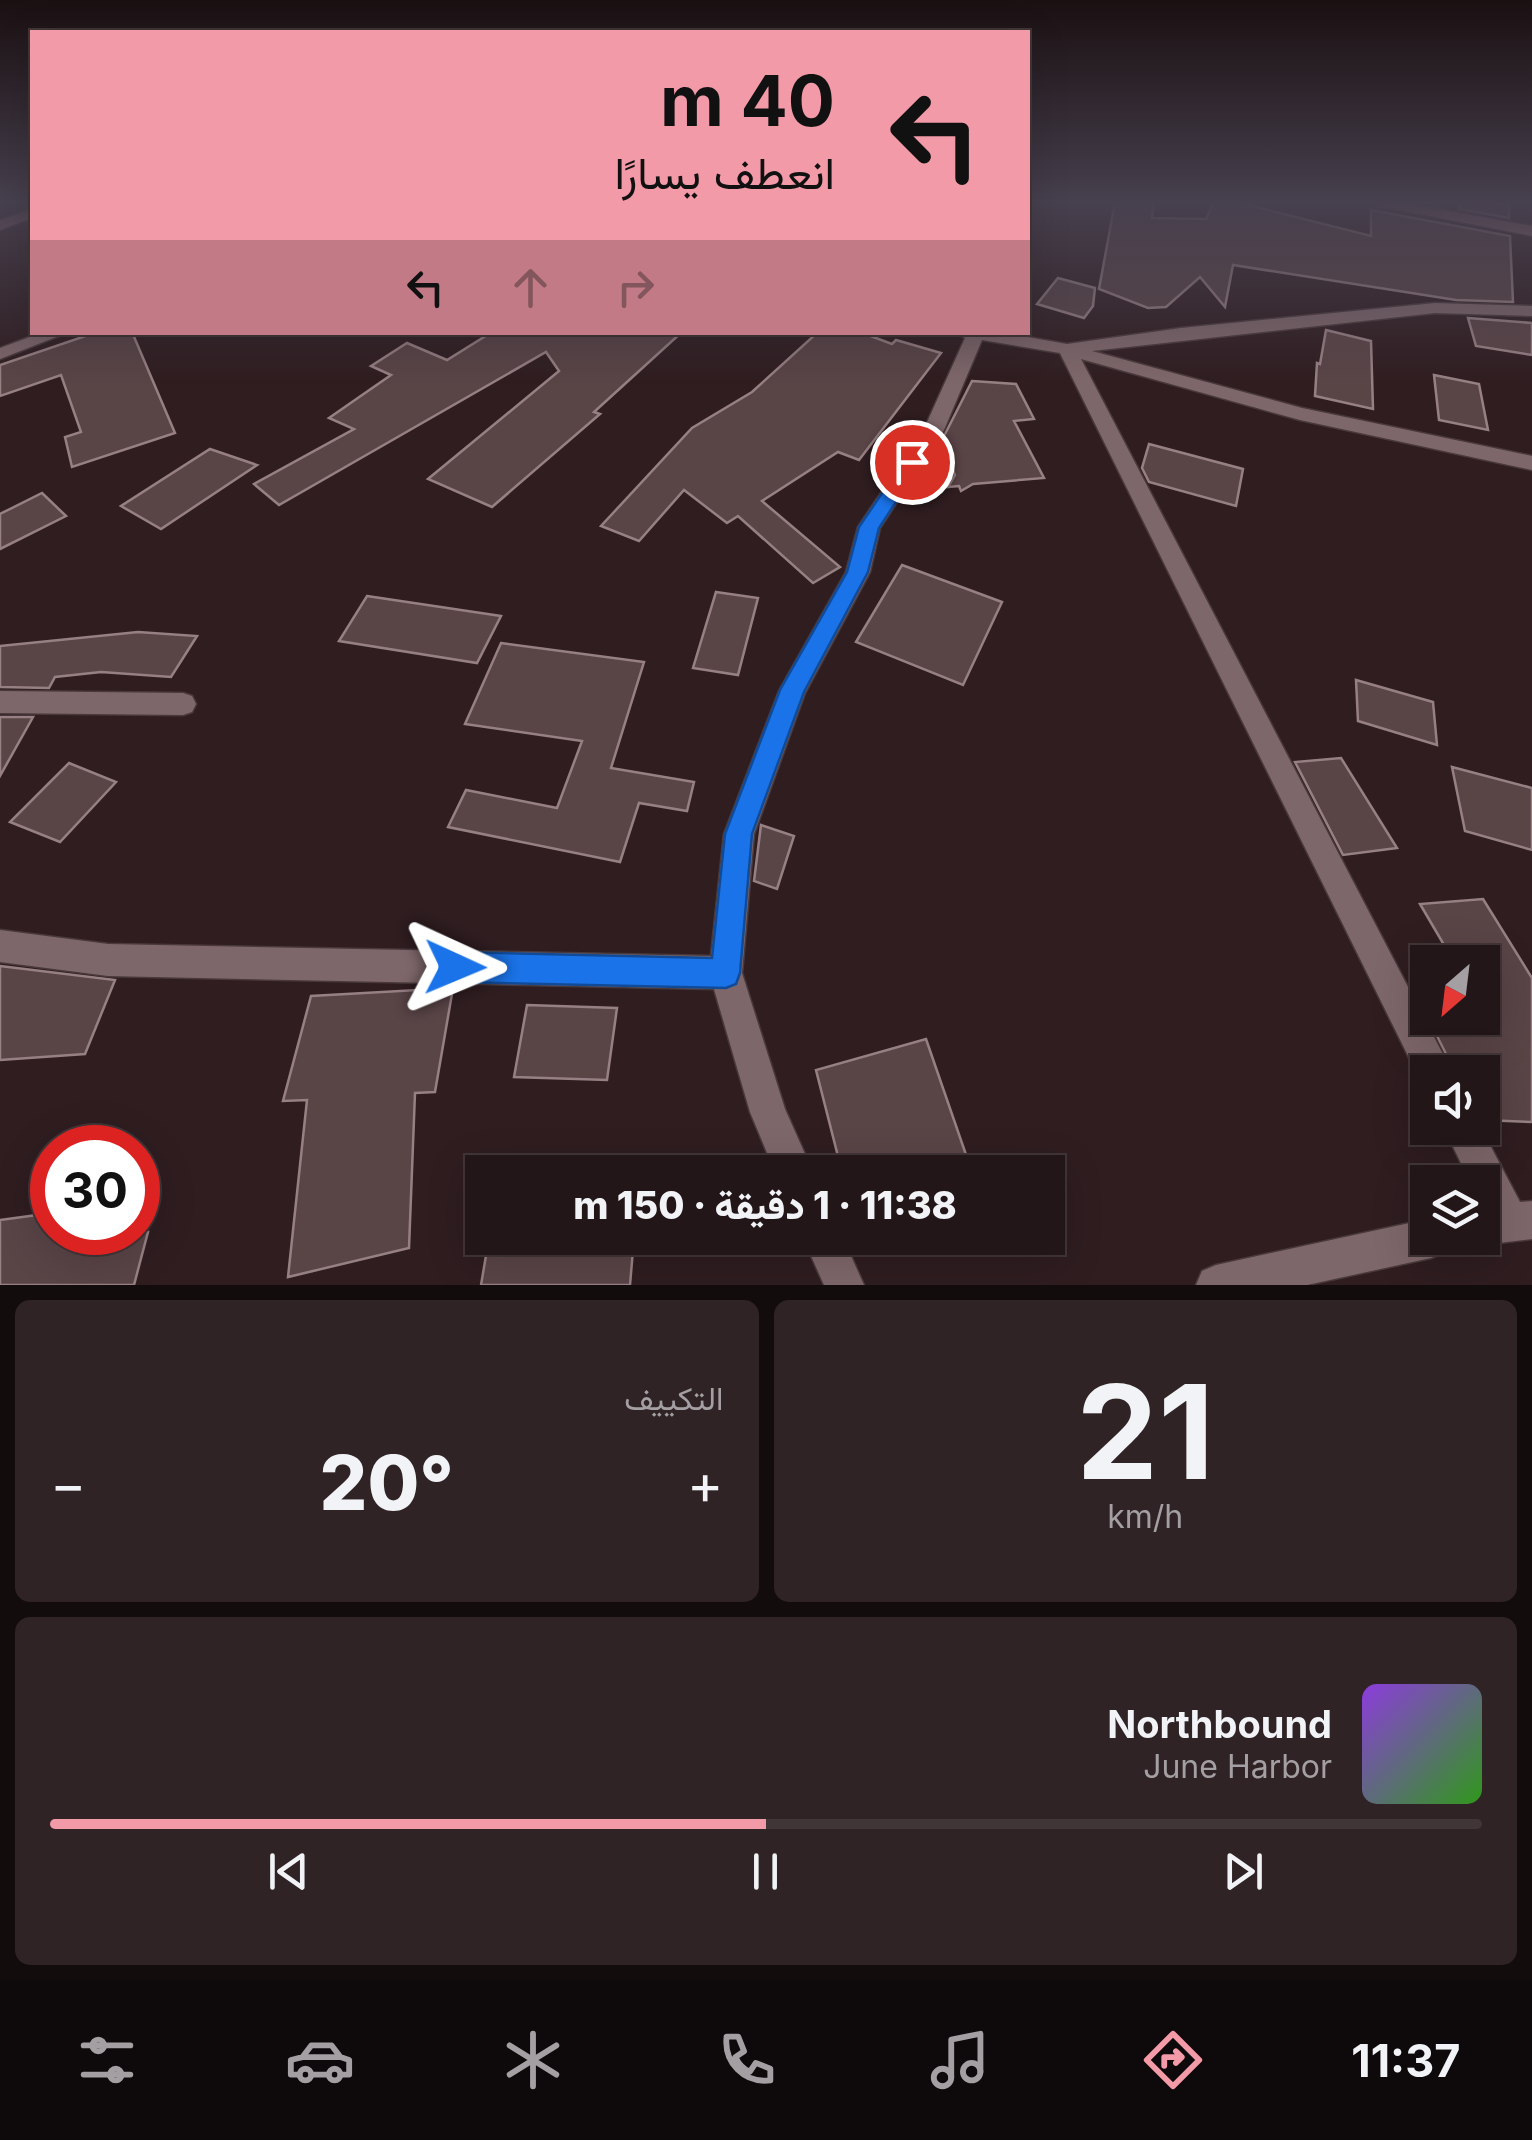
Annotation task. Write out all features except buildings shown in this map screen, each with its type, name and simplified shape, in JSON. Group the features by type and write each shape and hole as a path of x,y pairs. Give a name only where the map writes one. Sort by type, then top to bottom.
{"street":[{"path":"1066,350 1181,333 1435,308 1532,311"},
{"path":"0,354 53,335"},
{"path":"787,1155 768,1112 726,973 738,834 792,690 858,572 869,527 934,430 969,335"},
{"path":"975,335 1066,350 1300,414 1532,462"},
{"path":"1066,350 1425,1055"},
{"path":"0,702 184,704"},
{"path":"0,946 108,960 726,973"},
{"path":"1470,1145 1508,1222"},
{"path":"1216,1285 1410,1242"},
{"path":"831,1255 844,1285"}],"route":[{"path":"455,967 726,973 738,834 792,690 858,572 869,527 912,462"}]}
